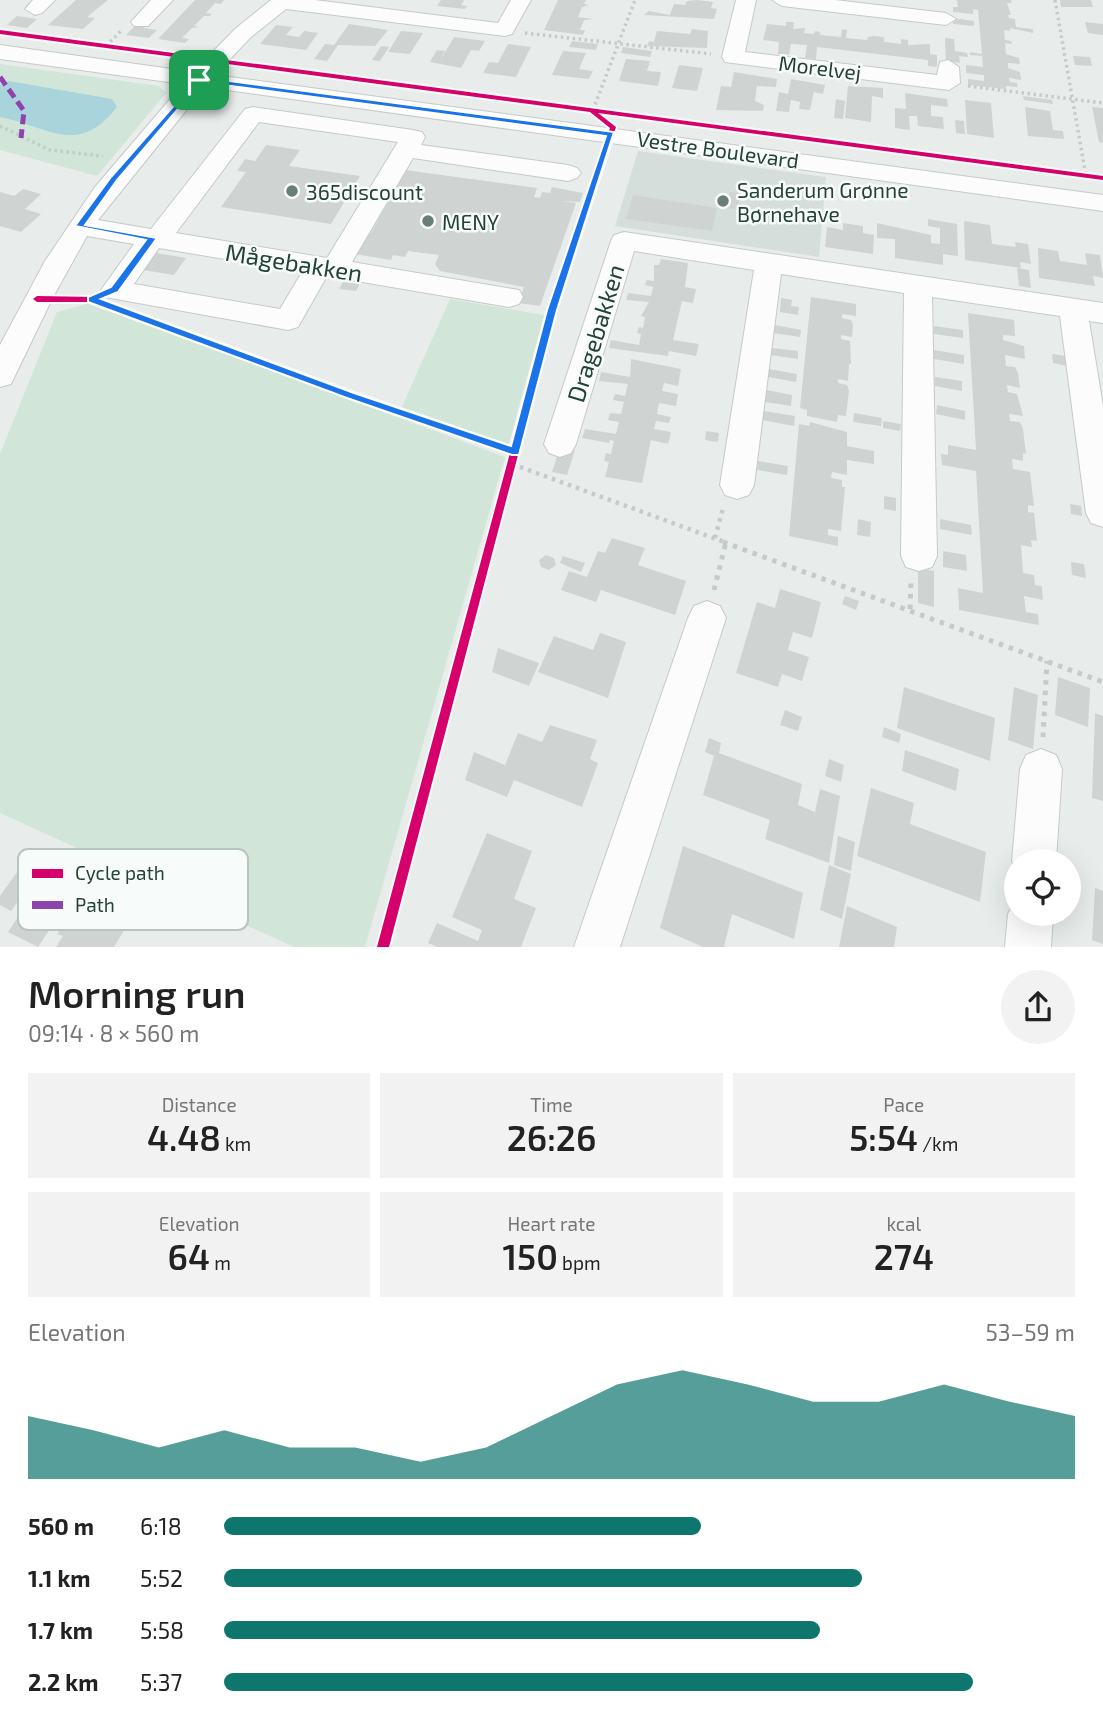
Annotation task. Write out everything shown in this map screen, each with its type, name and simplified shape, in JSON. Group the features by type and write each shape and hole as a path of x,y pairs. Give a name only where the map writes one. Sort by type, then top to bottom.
{"street":[{"path":"141,22 163,0"},
{"path":"0,376 37,299 79,226 132,158 199,80 239,36 283,1 401,8 505,30 521,0"},
{"path":"733,57 746,0"},
{"path":"782,0 946,17"},
{"name":"Vestre Boulevard","path":"0,52 199,80 609,123 1103,202"},
{"name":"Morelvej","path":"733,57 948,75"},
{"path":"253,114 413,137 405,150 288,320 115,290 253,114"},
{"path":"405,150 568,173"},
{"name":"Mågebakken","path":"79,226 509,297"},
{"name":"Dragebakken","path":"560,444 624,241 1088,311 1103,513"},
{"path":"737,485 769,264"},
{"path":"918,286 919,556"},
{"path":"597,947 707,618"},
{"path":"1035,849 1041,769"},
{"path":"1028,947 1030,926"}],"path":[{"path":"580,108 593,110 613,126 593,113 593,110 635,0"},
{"path":"1055,0 1090,176 1072,174"},
{"path":"505,30 733,57"},
{"path":"93,44 120,48"},
{"path":"948,75 1074,100 1103,103"},
{"path":"0,126 50,150 132,158"},
{"path":"509,478 516,452"},
{"path":"512,464 1103,682"},
{"path":"707,618 726,542"},
{"path":"1041,769 1048,661"}],"shaded area":[{"name":"Sanderum Grønne Børnehave","path":"638,151 826,177 819,257 615,226"}],"green space":[{"path":"0,64 159,86 166,93 97,176 0,150"},
{"path":"450,299 544,315 508,447 400,411"},
{"path":"90,303 505,457 365,947 294,947 248,926 248,849 79,849 0,813 0,454 57,312"}],"water":[{"path":"9,81 112,99 117,107 103,122 89,131 76,135 49,131 0,117 0,85"}],"building":[{"path":"76,0 108,0 87,17 95,18 83,29 48,25"},
{"path":"195,0 224,0 221,4 215,3 206,13 212,14 204,16 194,26 200,27 192,28 182,38 189,39 185,43 158,39"},
{"path":"441,0 464,0 461,5 467,6 465,9 437,6"},
{"path":"558,0 586,0 584,4 589,5 582,7 578,17 594,19 584,20 580,30 585,30 583,35 544,30"},
{"path":"957,0 1011,0 1012,3 1007,3 1011,15 1008,15 1009,18 1015,19 1016,27 1033,29 1033,33 1010,28 1010,31 1004,30 1005,40 1011,41 1012,44 1005,43 1006,54 1019,58 1020,64 1008,63 1008,68 1020,72 1021,80 1009,78 1010,82 1017,83 1018,87 1006,86 1006,89 968,85 968,79 984,81 984,75 966,73 966,65 983,67 982,56 970,55 970,52 982,54 978,10 973,9 973,14 953,12 953,7 958,7"},
{"path":"1060,0 1091,0 1093,7 1061,7"},
{"path":"687,1 713,2 711,8 717,9 714,19 644,15 649,11 670,15 674,4 685,5"},
{"path":"17,16 37,19 27,28 7,25"},
{"path":"953,18 974,21 974,26 953,24"},
{"path":"786,22 794,22 793,29 805,28 804,33 814,34 815,31 820,32 820,35 841,37 842,29 847,30 846,38 867,40 868,37 874,36 884,37 884,42 901,44 901,39 908,40 908,45 930,44 930,54 937,55 937,67 928,66 928,60 817,47 816,59 805,58 807,45 791,44 789,55 778,54 779,42 763,40 767,24 786,26"},
{"path":"1085,22 1103,24 1103,35 1088,33"},
{"path":"137,24 146,25 143,28 157,30 149,38 126,35"},
{"path":"349,24 388,30 375,46 338,45 327,61 314,59 325,44 334,45"},
{"path":"276,25 293,27 286,35 299,37 304,31 318,33 306,50 260,44"},
{"path":"692,29 708,31 707,48 647,46 649,41 654,42 657,31 690,34"},
{"path":"401,31 423,33 410,54 388,52"},
{"path":"454,37 485,41 479,51 471,50 461,68 430,62 437,50 445,51 440,61"},
{"path":"945,38 954,39 955,51 967,53 968,57 959,56 960,63 946,61"},
{"path":"572,41 598,44 596,50 569,47"},
{"path":"508,44 531,47 516,77 483,73 489,62 498,63"},
{"path":"381,46 389,47 380,61 372,60"},
{"path":"623,47 652,51 650,57 621,53"},
{"path":"563,51 586,53 579,69 593,71 589,79 552,75"},
{"path":"1073,56 1090,57 1092,66 1075,65"},
{"path":"626,59 650,61 647,71 661,72 658,86 619,81"},
{"path":"679,65 703,68 697,91 672,88"},
{"path":"734,72 777,79 776,87 757,86 755,101 764,105 763,111 716,110 721,86 731,87"},
{"path":"791,79 825,85 823,94 814,92 810,110 799,109 800,102 791,100 789,112 776,111 779,92 788,94"},
{"path":"848,86 883,88 883,98 872,96 871,122 845,118"},
{"path":"905,93 947,99 948,107 931,105 931,116 943,117 944,129 918,126 917,116 909,116 910,130 895,128 895,108 906,109"},
{"path":"1023,96 1052,100 1053,104 1024,100"},
{"path":"836,99 845,101 843,119 834,118"},
{"path":"965,100 991,103 994,138 967,134"},
{"path":"1025,107 1050,111 1053,130 1063,131 1064,139 1028,136"},
{"path":"1092,107 1103,108 1103,143 1099,142"},
{"path":"955,120 964,121 965,134 956,133"},
{"name":"365discount","path":"266,145 300,150 289,166 360,176 331,224 221,207 246,172 237,171 245,159 255,161"},
{"path":"405,170 537,188 534,197 540,198 542,192 550,193 552,187 583,193 580,202 562,201 576,203 540,306 518,303 524,287 440,271 435,264 439,255 408,251 405,257 393,255 391,260 354,254 366,233 371,233"},
{"path":"23,189 41,194 25,209 41,214 21,232 0,226 0,192 14,196"},
{"path":"730,192 741,193 737,209 726,208"},
{"path":"633,195 717,208 712,231 626,219"},
{"path":"745,215 766,218 766,224 744,221"},
{"path":"928,219 957,224 958,256 943,254 943,265 895,258 895,239 877,238 877,223 931,235 931,243 940,244 940,228 928,226"},
{"path":"964,221 990,225 992,244 1016,247 1015,242 1028,244 1031,264 1020,262 1021,268 965,260"},
{"path":"843,223 863,226 863,233 874,235 873,254 825,247 827,227 843,230"},
{"path":"1038,248 1058,251 1060,261 1087,265 1085,253 1100,255 1103,278 1093,276 1095,286 1039,278"},
{"path":"156,253 186,258 174,275 143,270"},
{"path":"661,259 688,263 685,287 696,289 693,303 682,301 673,340 699,344 696,356 669,351 668,356 609,348 611,340 639,345 641,334 637,333 639,327 643,328 645,317 641,316 649,302 626,300 628,293 651,296 653,287 645,285 647,280 654,281 654,265 659,265"},
{"path":"1017,268 1029,270 1031,288 1019,286"},
{"path":"343,282 360,284 356,291 339,289"},
{"path":"811,297 856,304 856,316 842,314 842,318 851,320 853,325 852,337 841,335 841,339 850,341 851,364 848,381 838,379 838,383 847,385 849,391 846,416 838,415 837,422 807,416 807,410 800,408"},
{"path":"781,298 792,300 791,306 799,307 798,315 780,312"},
{"path":"968,313 1014,320 1015,336 1003,335 1003,340 1024,346 1025,359 1005,355 1006,366 1015,367 1018,373 1020,388 1007,385 1008,392 1017,394 1023,416 1009,414 1010,421 1020,422 1023,429 1026,454 1023,453 1023,461 1012,459 1013,469 1030,472 1034,506 1028,505 1028,512 1034,513 1037,541 1031,540 1032,547 1021,545 1023,573 1034,575 1035,585 1042,586 1043,600 1024,596 1026,612 1038,614 1039,625 959,610 958,588 983,593 976,471 942,465 941,454 948,455 948,445 976,450"},
{"path":"775,325 801,330 800,337 773,333"},
{"path":"934,326 963,330 963,338 934,334"},
{"path":"772,348 798,351 798,359 771,355"},
{"path":"934,350 964,355 964,364 934,359"},
{"path":"1052,354 1066,356 1067,366 1053,363"},
{"path":"631,359 681,369 678,386 664,383 662,391 678,394 676,406 659,403 657,414 671,417 669,423 656,421 654,429 671,432 668,444 651,440 642,483 605,477 609,462 604,461 606,453 611,454 614,441 610,440 609,443 582,438 585,429 616,434 619,422 608,420 610,413 621,414 624,402 613,400 615,394 625,396 628,384 599,381 601,372 630,377"},
{"path":"769,369 797,374 796,382 768,377"},
{"path":"935,377 962,381 962,391 935,386"},
{"path":"767,390 792,395 791,406 765,402"},
{"path":"937,405 965,411 965,420 936,414"},
{"path":"764,411 795,416 794,426 762,420"},
{"path":"854,413 882,418 881,426 853,422"},
{"path":"883,421 901,424 900,431 883,428"},
{"path":"810,422 847,432 847,446 874,451 874,464 847,460 847,475 832,472 831,478 842,480 842,487 845,487 841,531 828,529 828,535 838,537 838,546 789,536 799,424 809,426"},
{"path":"706,431 719,433 718,442 705,440"},
{"path":"560,447 575,450 567,475 552,472"},
{"path":"758,461 788,466 787,475 757,470"},
{"path":"884,496 896,498 896,511 884,509"},
{"path":"1070,504 1081,506 1082,516 1071,514"},
{"path":"858,519 871,522 870,537 857,535"},
{"path":"940,519 971,525 972,535 940,529"},
{"path":"612,538 645,548 638,565 686,581 675,615 601,590 596,602 561,590 569,571 587,577 598,551 605,553"},
{"path":"943,551 966,555 967,571 943,567"},
{"path":"546,555 554,558 556,565 549,570 541,567 539,560"},
{"path":"563,556 585,563 581,572 560,563"},
{"path":"1071,562 1084,564 1086,578 1072,575"},
{"path":"918,568 934,571 934,607 918,603"},
{"path":"780,589 821,602 812,638 793,632 788,650 809,657 802,681 782,674 778,687 736,673 757,602 775,608"},
{"path":"845,596 859,601 856,610 842,604"},
{"path":"600,633 626,642 608,698 538,672 554,636 593,650"},
{"path":"498,648 539,663 529,686 492,672"},
{"path":"1058,677 1090,688 1088,727 1055,715"},
{"path":"904,687 995,718 990,761 897,728"},
{"path":"1014,687 1038,695 1033,749 1008,740"},
{"path":"785,710 802,717 798,731 780,725"},
{"path":"1095,713 1103,716 1103,801 1092,798"},
{"path":"550,725 597,740 590,759 598,763 582,807 514,780 507,797 465,780 474,752 505,765 518,733 542,742"},
{"path":"884,727 901,734 899,743 882,737"},
{"path":"709,738 721,743 719,753 802,784 798,805 815,812 820,789 840,796 829,863 765,839 770,820 703,795 714,756 705,752"},
{"path":"905,750 959,769 956,791 902,771"},
{"path":"829,759 844,765 841,782 825,776"},
{"path":"871,788 914,803 910,824 986,852 980,902 857,856"},
{"path":"487,833 532,851 514,899 536,908 521,947 438,947 428,943 437,923 478,941 482,930 452,917"},
{"path":"838,836 855,842 851,871 834,865"},
{"path":"683,846 803,893 794,939 732,914 724,947 703,947 660,928"},
{"path":"829,865 851,874 842,919 820,910"},
{"path":"18,871 18,901 11,911 0,905 0,896"},
{"path":"1095,888 1103,891 1103,944 1092,940"},
{"path":"847,906 897,927 894,947 839,947"},
{"path":"18,917 18,930 49,930 38,947 8,932"},
{"path":"60,930 124,930 114,947 56,947 63,936 57,934"}],"marked path":[{"path":"0,77 24,111 21,138"}],"cycle path":[{"path":"0,32 1103,178"},
{"path":"383,947 552,310 613,127 593,112"},
{"path":"37,299 91,299 351,395 516,452"}],"place":[{"name":"365discount","path":"292,191"},
{"name":"Sanderum Grønne Børnehave","path":"723,201"},
{"name":"MENY","path":"428,221"}],"route":[{"path":"199,80 611,134 583,225 552,310 516,452 351,395 91,299 115,290 152,238 79,226 114,178 199,80"}]}
